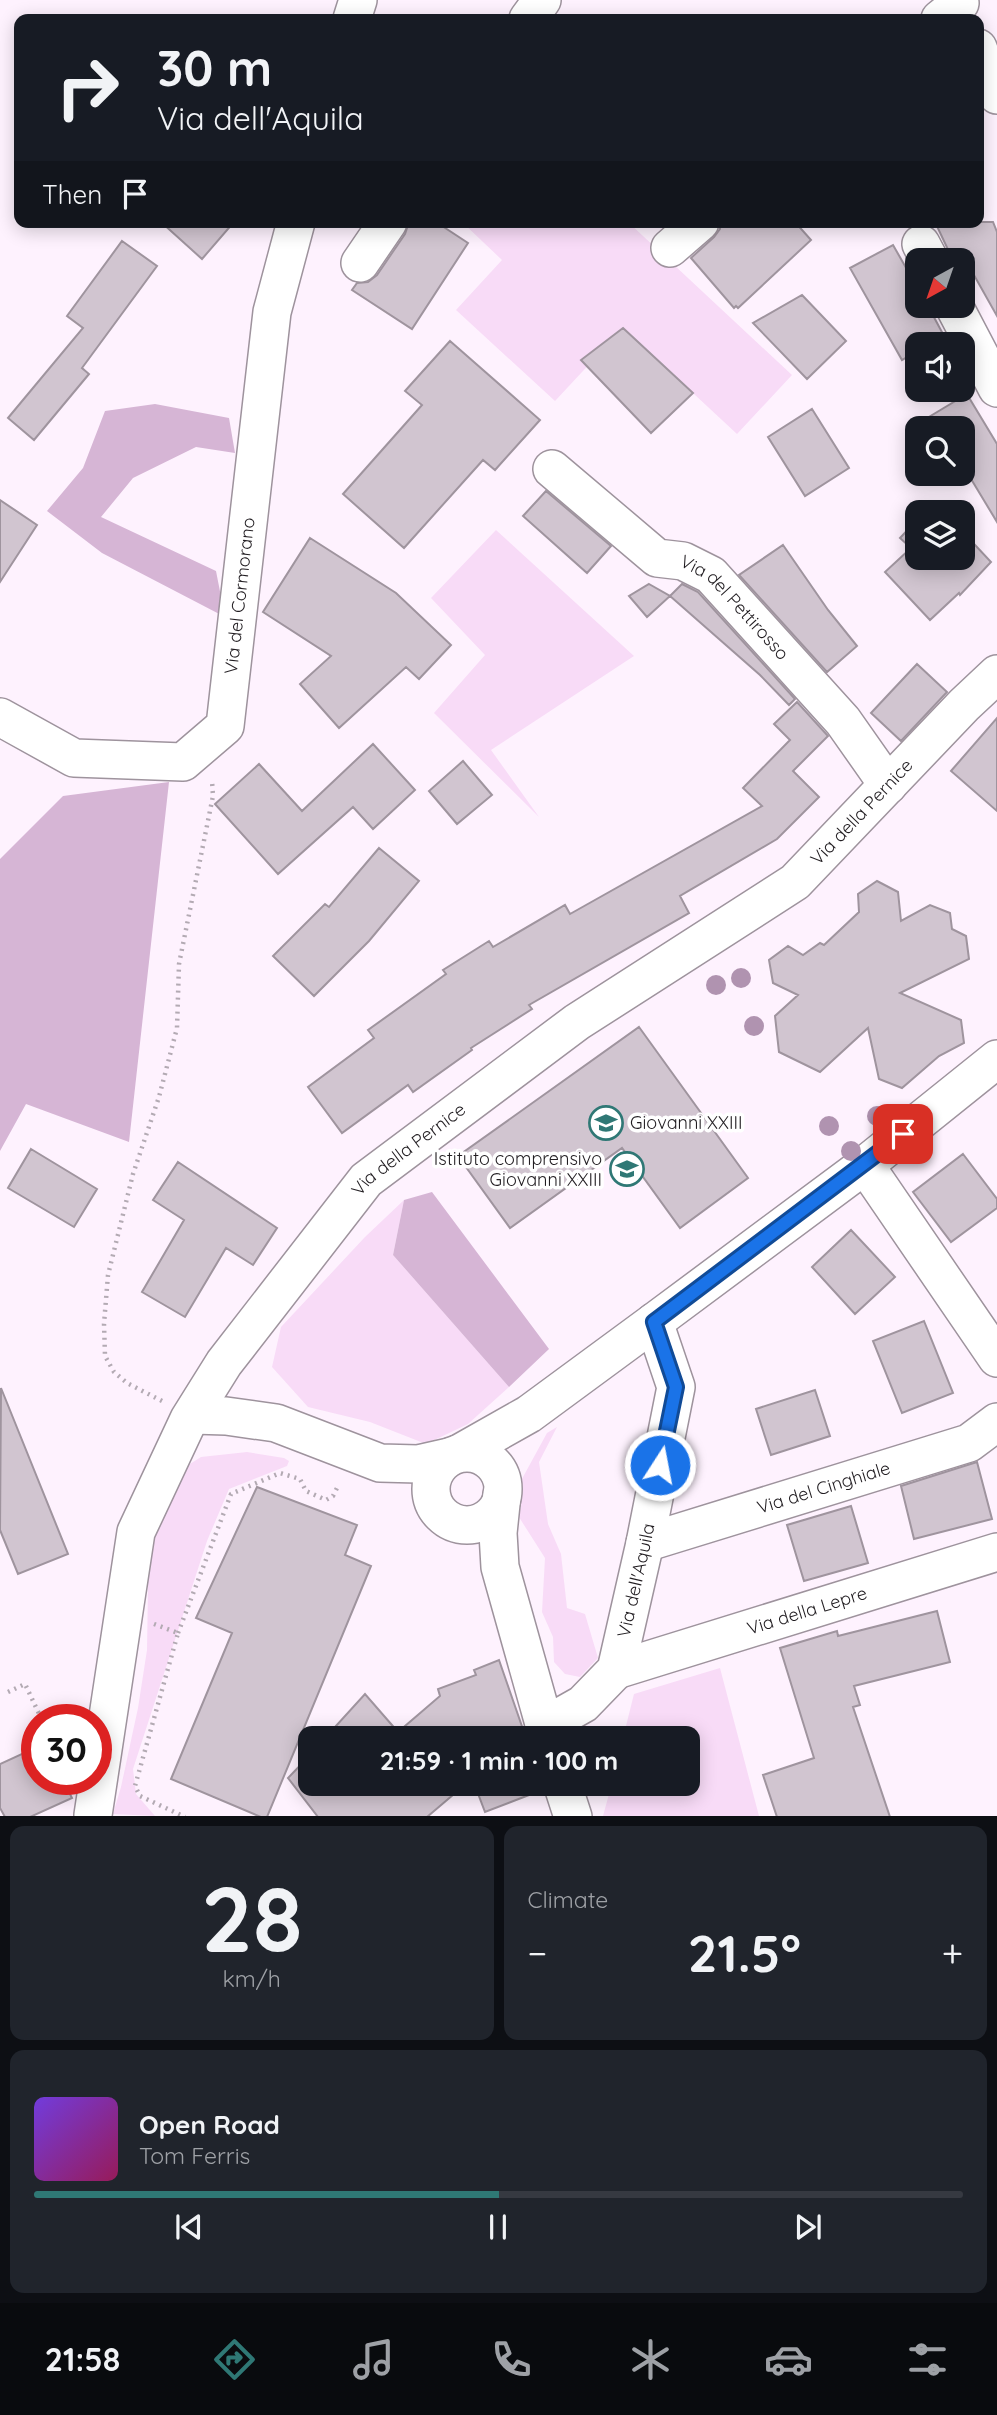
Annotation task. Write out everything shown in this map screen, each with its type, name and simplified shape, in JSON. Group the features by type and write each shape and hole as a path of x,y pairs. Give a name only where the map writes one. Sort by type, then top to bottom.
{"street":[{"path":"984,63 997,95"},
{"name":"Via del Cormorano","path":"0,717 74,758 183,762 225,726 272,312 294,228"},
{"path":"360,263 384,228"},
{"path":"670,248 693,228"},
{"path":"960,318 997,388"},
{"name":"Via del Pettirosso","path":"552,469 657,558 683,561 711,575 843,721 888,785"},
{"name":"Via della Pernice","path":"93,1815 136,1532 191,1417 224,1363 366,1180 577,1022 795,882 997,674"},
{"path":"433,1502 431,1482 435,1472 454,1455 541,1405 865,1165 997,1059"},
{"path":"865,1165 997,1358"},
{"name":"Via dell'Aquila","path":"616,1670 676,1387 654,1322"},
{"path":"214,1380 226,1382 239,1389 275,1423"},
{"path":"191,1417 226,1416 275,1423 380,1463 433,1502 445,1517 463,1524 484,1520 499,1504 501,1484 513,1449 541,1405"},
{"name":"Via del Cinghiale","path":"645,1543 969,1443 997,1422"},
{"path":"380,1463 418,1464 472,1453 484,1457 501,1484 498,1533 500,1567 544,1726"},
{"path":"463,1524 500,1567"},
{"name":"Via della Lepre","path":"616,1670 997,1552"},
{"path":"554,1726 583,1704 616,1670"}],"path":[{"path":"191,1417 127,1383 114,1373 105,1356 104,1324 108,1275 119,1228 177,1028 179,964 213,796 209,740"},
{"path":"184,1816 140,1796 135,1786 178,1633 231,1494 279,1473 300,1479 306,1490 326,1500 333,1496 337,1488"},
{"path":"146,1622 178,1633"},
{"path":"8,1692 25,1684 34,1704"}],"shaded area":[{"path":"468,228 634,228 792,375 737,434 623,328 555,401 456,310 502,260"},
{"path":"155,404 229,418 235,453 196,447 133,478 101,517 216,571 225,617 102,553 47,511 83,468 105,411"},
{"path":"496,530 634,656 491,750 539,817 434,713 485,655 431,598"},
{"path":"169,782 129,1142 26,1104 0,1151 0,859 63,796"},
{"path":"432,1192 549,1349 509,1387 393,1255 404,1200"},
{"path":"404,1200 393,1255 509,1387 468,1424 426,1444 370,1422 308,1407 272,1367 281,1327 365,1237"},
{"path":"557,1427 539,1462 548,1524 561,1554 567,1608 585,1614 598,1658 580,1677 565,1674 554,1662 553,1637 542,1612 545,1558 517,1514 517,1488 547,1433"},
{"path":"247,1452 289,1461 287,1466 229,1489 207,1541 133,1769 136,1794 155,1816 113,1814 138,1708 147,1650 149,1524 182,1469 201,1457"},
{"path":"720,1668 759,1816 603,1816 608,1796 700,1796 700,1726 626,1726 634,1694"}],"building":[{"path":"984,222 993,222 997,232 997,316 975,277 975,248 947,248 938,228 984,228"},
{"path":"168,228 229,228 202,259"},
{"path":"407,228 445,228 468,243 412,329 352,290 357,283 368,282 377,275"},
{"path":"800,228 811,240 738,308 734,308 691,258 720,229"},
{"path":"122,241 157,266 82,368 89,374 34,440 8,418 83,328 67,316"},
{"path":"893,245 905,266 905,318 934,318 942,332 905,332 905,358 902,360 850,268"},
{"path":"802,295 846,341 807,379 753,323"},
{"path":"623,328 693,393 651,433 581,360"},
{"path":"450,341 540,420 495,470 483,460 404,548 343,494 422,405 405,391"},
{"path":"954,402 972,402 997,444 997,522 975,486 975,416 931,416"},
{"path":"812,409 849,468 805,496 768,437"},
{"path":"546,491 611,546 587,573 523,516"},
{"path":"0,500 37,525 0,582"},
{"path":"310,538 396,593 451,645 419,679 406,667 339,728 300,684 331,656 263,612"},
{"path":"783,545 828,610 857,646 827,672 739,575"},
{"path":"975,545 991,562 960,595 959,593 930,620 885,572 905,554 905,570 975,570"},
{"path":"649,584 670,596 647,617 629,596"},
{"path":"682,584 698,592 795,699 789,705 760,675 670,596"},
{"path":"917,664 947,692 901,741 871,713"},
{"path":"797,702 828,736 793,771 819,797 777,839 680,896 689,913 529,1005 532,1009 471,1048 472,1050 413,1092 408,1085 342,1133 308,1087 374,1038 368,1030 446,974 443,970 489,941 493,947 565,905 570,914 762,806 743,788 790,740 774,724"},
{"path":"997,718 997,811 951,771"},
{"path":"373,744 415,790 373,829 353,807 278,874 215,804 259,764 302,811"},
{"path":"463,761 492,795 457,824 429,791"},
{"path":"379,848 419,881 369,941 314,996 273,956 325,904 329,907"},
{"path":"877,881 898,892 901,921 930,905 950,913 952,929 966,936 969,959 900,993 961,1020 964,1043 939,1056 902,1088 879,1079 868,1028 820,1072 779,1052 775,1016 798,995 773,983 769,960 788,946 803,955 820,943 824,945 859,912 858,894"},
{"name":"Giovanni XXIII","path":"639,1027 748,1178 680,1228 622,1148 510,1228 458,1156"},
{"path":"31,1149 97,1189 74,1227 8,1188"},
{"path":"963,1154 997,1199 997,1208 951,1242 913,1192"},
{"path":"178,1162 277,1228 253,1265 226,1248 185,1317 142,1292 184,1220 153,1200"},
{"path":"851,1230 895,1277 855,1314 812,1267"},
{"path":"924,1321 953,1393 902,1413 873,1341"},
{"path":"1,1388 68,1554 18,1574 0,1530"},
{"path":"815,1390 830,1436 771,1455 756,1409"},
{"path":"977,1462 992,1519 914,1539 901,1486"},
{"path":"257,1487 357,1525 345,1555 371,1566 305,1726 298,1726 298,1742 267,1816 259,1816 171,1779 232,1633 196,1618"},
{"path":"851,1506 868,1563 804,1581 787,1525"},
{"path":"937,1611 950,1662 854,1686 860,1705 853,1707 890,1816 777,1816 763,1775 814,1758 780,1648 837,1631 838,1636"},
{"path":"499,1660 522,1726 405,1726 440,1696 438,1689 476,1675 474,1670"},
{"path":"365,1694 393,1726 336,1726"},
{"path":"21,1754 21,1795 70,1795 72,1798 32,1816 4,1816 0,1808 0,1764"},
{"path":"298,1768 298,1791 288,1778"},
{"path":"302,1796 452,1796 428,1816 317,1816"},
{"path":"479,1796 526,1796 485,1812"}],"place":[{"name":"Giovanni XXIII","path":"606,1123"},
{"name":"Istituto comprensivo Giovanni XXIII","path":"627,1169"}],"route":[{"path":"660,1465 676,1387 654,1322 903,1134"}]}
